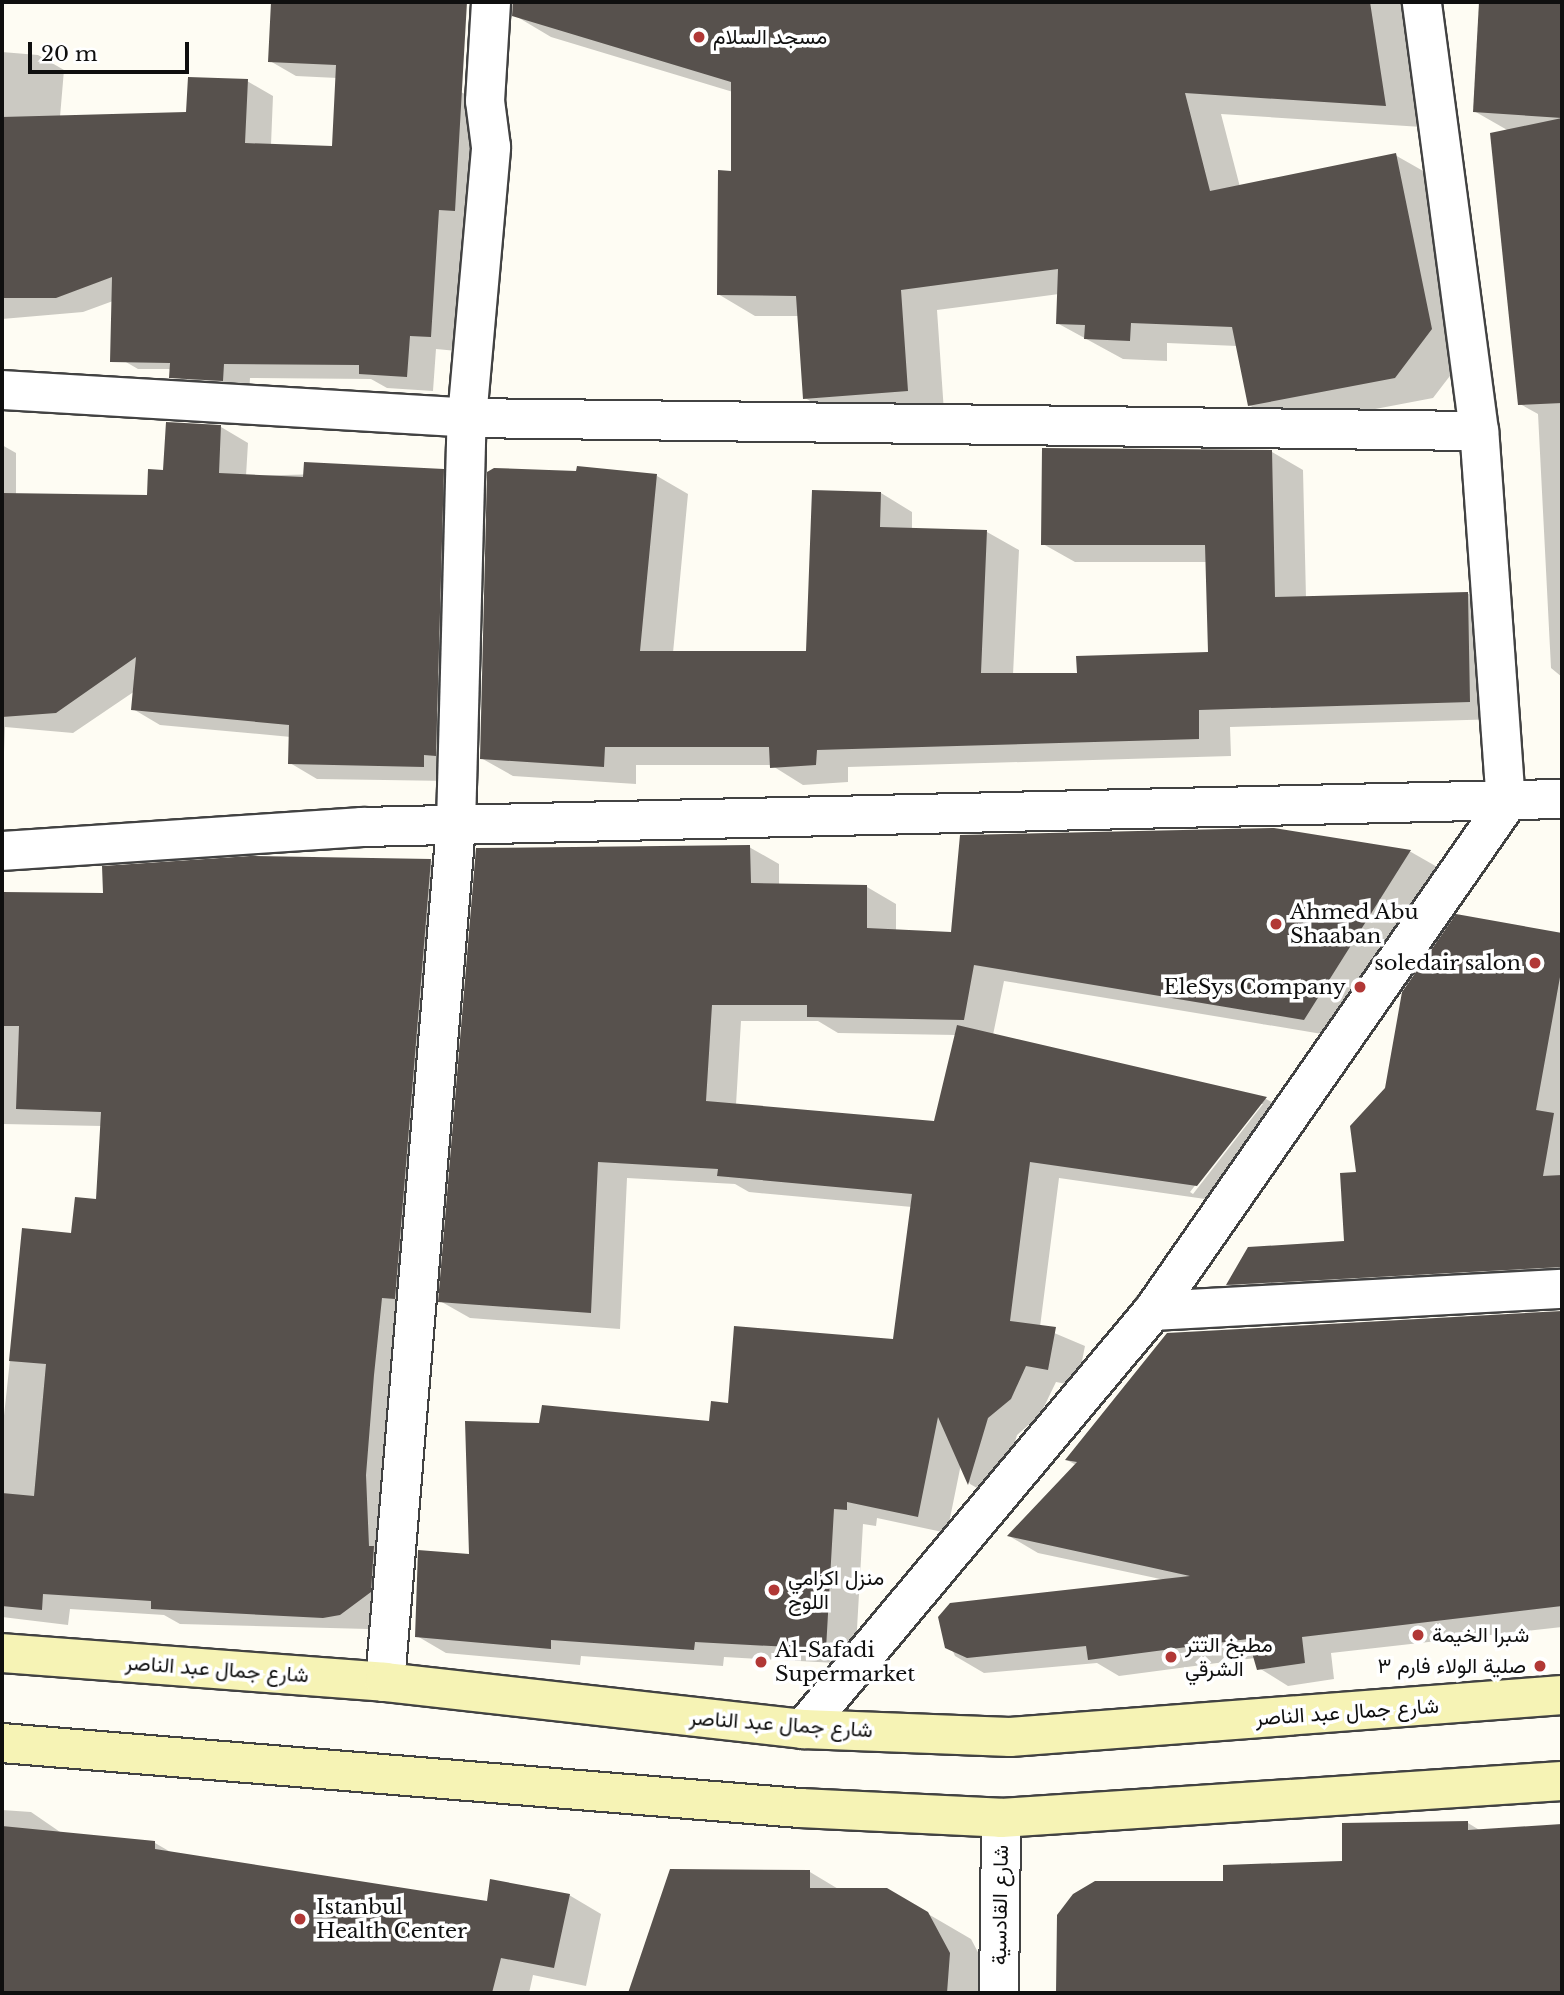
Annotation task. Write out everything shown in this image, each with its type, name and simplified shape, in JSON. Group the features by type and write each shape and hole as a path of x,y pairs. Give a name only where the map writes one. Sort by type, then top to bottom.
{"main road":[{"name":"شارع جمال عبد الناصر","path":"2,1653 386,1682 803,1729 1010,1737 1562,1695"},
{"path":"2,1743 800,1808 1002,1818 1562,1781"}],"street":[{"path":"386,1682 456,825 467,418 491,147 485,101 491,2"},
{"path":"803,1729 1153,1311 1506,804 1479,431 1422,2"},
{"path":"2,390 467,418 1479,431"},
{"path":"2,851 456,825 1506,804 1562,799"},
{"path":"1153,1311 1562,1289"},
{"name":"شارع القادسية","path":"999,1993 1002,1818"}],"building":[{"path":"271,2 467,2 455,211 439,210 431,337 410,336 407,377 359,374 359,365 224,364 223,381 169,378 170,363 110,362 112,277 56,298 2,298 2,117 186,112 188,77 248,79 245,143 332,146 336,65 268,62"},
{"path":"513,2 1370,2 1386,106 1185,93 1210,191 1396,153 1432,329 1395,378 1248,406 1232,327 1131,323 1130,341 1084,339 1085,325 1056,324 1058,269 901,290 908,391 803,399 796,296 717,295 718,170 731,171 731,82 512,16"},
{"path":"1479,2 1562,2 1562,118 1473,112"},
{"path":"1562,118 1562,403 1518,405 1490,133"},
{"path":"166,422 221,425 219,473 303,477 304,462 444,469 436,756 424,755 424,767 288,764 289,725 131,710 136,657 56,713 2,717 2,493 147,495 148,469 163,470"},
{"path":"1042,448 1272,450 1275,597 1468,592 1470,702 1199,710 1199,739 817,750 816,765 770,768 769,747 605,747 604,767 480,759 487,472 494,468 576,471 577,466 657,474 640,651 806,651 812,490 881,492 880,527 987,530 981,673 1077,673 1076,656 1208,652 1205,545 1041,545"},
{"path":"1274,828 1411,850 1304,1020 974,965 964,1020 807,1017 807,1005 712,1005 706,1101 934,1121 957,1025 1267,1097 1197,1186 1030,1162 1010,1321 1056,1327 1048,1370 1026,1366 1011,1399 988,1418 968,1485 938,1417 918,1517 847,1502 847,1510 834,1509 826,1649 695,1642 694,1650 551,1640 551,1649 415,1637 418,1550 469,1554 465,1421 539,1423 542,1405 709,1421 711,1401 728,1403 734,1326 893,1339 912,1194 717,1176 718,1169 598,1162 591,1313 438,1302 476,848 750,845 751,883 867,885 867,928 951,932 960,835"},
{"path":"250,856 431,859 395,1299 382,1298 374,1375 366,1475 369,1546 374,1546 371,1592 340,1615 323,1618 151,1609 151,1601 43,1594 42,1610 2,1606 2,1493 34,1496 46,1364 9,1361 22,1228 71,1233 75,1197 96,1199 101,1112 16,1109 19,1026 2,1026 2,892 103,893 102,866"},
{"path":"1456,914 1562,933 1562,966 1536,1110 1554,1113 1543,1176 1562,1175 1562,1267 1226,1285 1248,1247 1344,1241 1340,1173 1356,1172 1350,1126 1385,1088 1402,992"},
{"path":"1562,1311 1562,1606 1302,1637 1305,1663 1257,1670 1248,1639 1088,1660 1086,1646 967,1658 945,1648 938,1617 950,1603 1190,1576 1007,1536 1077,1462 1065,1460 1167,1333"},
{"path":"1468,1821 1468,1830 1562,1824 1562,1993 1056,1993 1057,1915 1073,1894 1095,1881 1223,1881 1223,1865 1342,1861 1342,1823"},
{"path":"2,1826 155,1841 155,1849 487,1901 490,1879 570,1894 554,1968 501,1958 492,1993 2,1993"},
{"path":"670,1869 810,1870 810,1888 887,1888 928,1912 950,1953 947,1993 628,1993"}],"place":[{"name":"مسجد السلام","path":"699,37"},
{"name":"Ahmed Abu Shaaban","path":"1276,924"},
{"name":"soledair salon","path":"1535,963"},
{"name":"EleSys Company","path":"1360,987"},
{"name":"منزل اكرامي اللوح","path":"774,1590"},
{"name":"شبرا الخيمة","path":"1418,1635"},
{"name":"مطبخ التتر الشرقي","path":"1171,1657"},
{"name":"Al-Safadi Supermarket","path":"761,1662"},
{"name":"صلية الولاء فارم ٣","path":"1540,1666"},
{"name":"Istanbul Health Center","path":"300,1919"}]}
